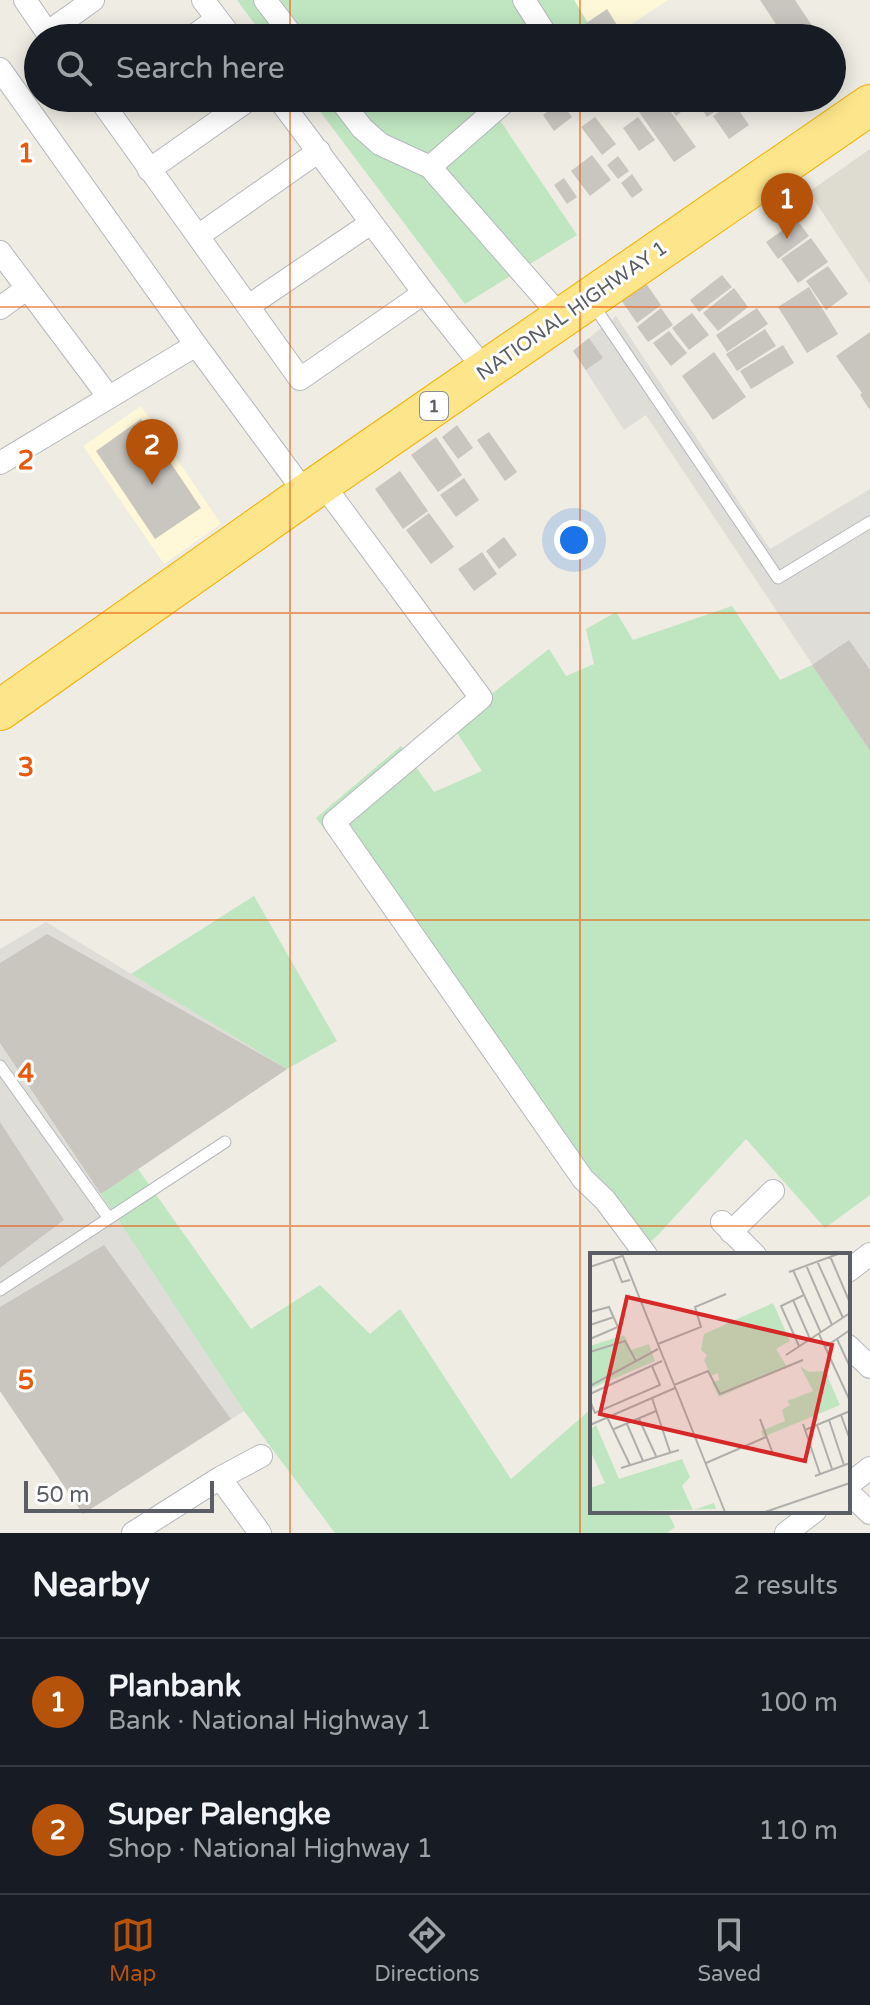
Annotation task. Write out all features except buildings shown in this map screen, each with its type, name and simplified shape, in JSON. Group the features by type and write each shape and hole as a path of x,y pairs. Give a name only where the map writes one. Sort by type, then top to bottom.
{"highway":[{"name":"NATIONAL HIGHWAY 1","path":"0,710 870,105"}],"street":[{"path":"25,0 41,24"},
{"path":"64,24 93,0"},
{"path":"203,0 221,24"},
{"path":"265,0 283,24"},
{"path":"524,0 539,24"},
{"path":"210,24 217,19"},
{"path":"0,69 24,103"},
{"path":"31,112 196,345 481,698 334,822 583,1179 605,1200 645,1253"},
{"path":"111,112 300,379 424,293"},
{"path":"149,170 231,112"},
{"path":"289,112 486,371"},
{"path":"350,112 380,144 430,167 576,309"},
{"path":"430,167 493,112"},
{"path":"198,236 319,151"},
{"path":"250,305 371,223"},
{"path":"0,252 108,396"},
{"path":"0,308 26,289"},
{"path":"0,463 196,345"},
{"path":"753,1253 726,1227 773,1191"},
{"path":"850,1269 870,1254"},
{"path":"850,1348 870,1367"},
{"path":"133,1533 261,1456"},
{"path":"850,1483 870,1468"},
{"path":"220,1478 260,1533"},
{"path":"850,1494 870,1513"},
{"path":"786,1533 812,1513"}],"lane":[{"path":"576,309 778,578 870,522"},
{"path":"0,1066 108,1217"},
{"path":"0,1290 225,1142"}],"shaded area":[{"path":"574,0 668,0 631,24 589,24"},
{"path":"870,149 870,284 809,192"},
{"path":"616,316 770,549 870,489 870,751 646,415 624,430 573,351"},
{"path":"141,406 221,524 164,564 83,446"},
{"path":"46,922 287,1069 101,1194 244,1411 83,1514 0,1391 0,949"}],"green space":[{"path":"237,0 574,0 589,24 255,24"},
{"path":"321,112 508,112 499,119 577,235 465,304"},
{"path":"732,606 780,680 812,665 870,751 870,1195 825,1228 746,1139 657,1236 639,1251 316,818 401,746 434,792 482,771 452,725 549,649 566,676 594,664 586,629 616,612 633,640"},
{"path":"254,896 337,1041 287,1069 131,974"},
{"path":"138,1169 251,1329 320,1285 370,1334 400,1309 511,1479 590,1410 590,1513 668,1513 675,1527 667,1533 335,1533 244,1411 101,1194"}],"place":[{"name":"Planbank","path":"787,239"},
{"name":"Super Palengke","path":"152,485"}]}
